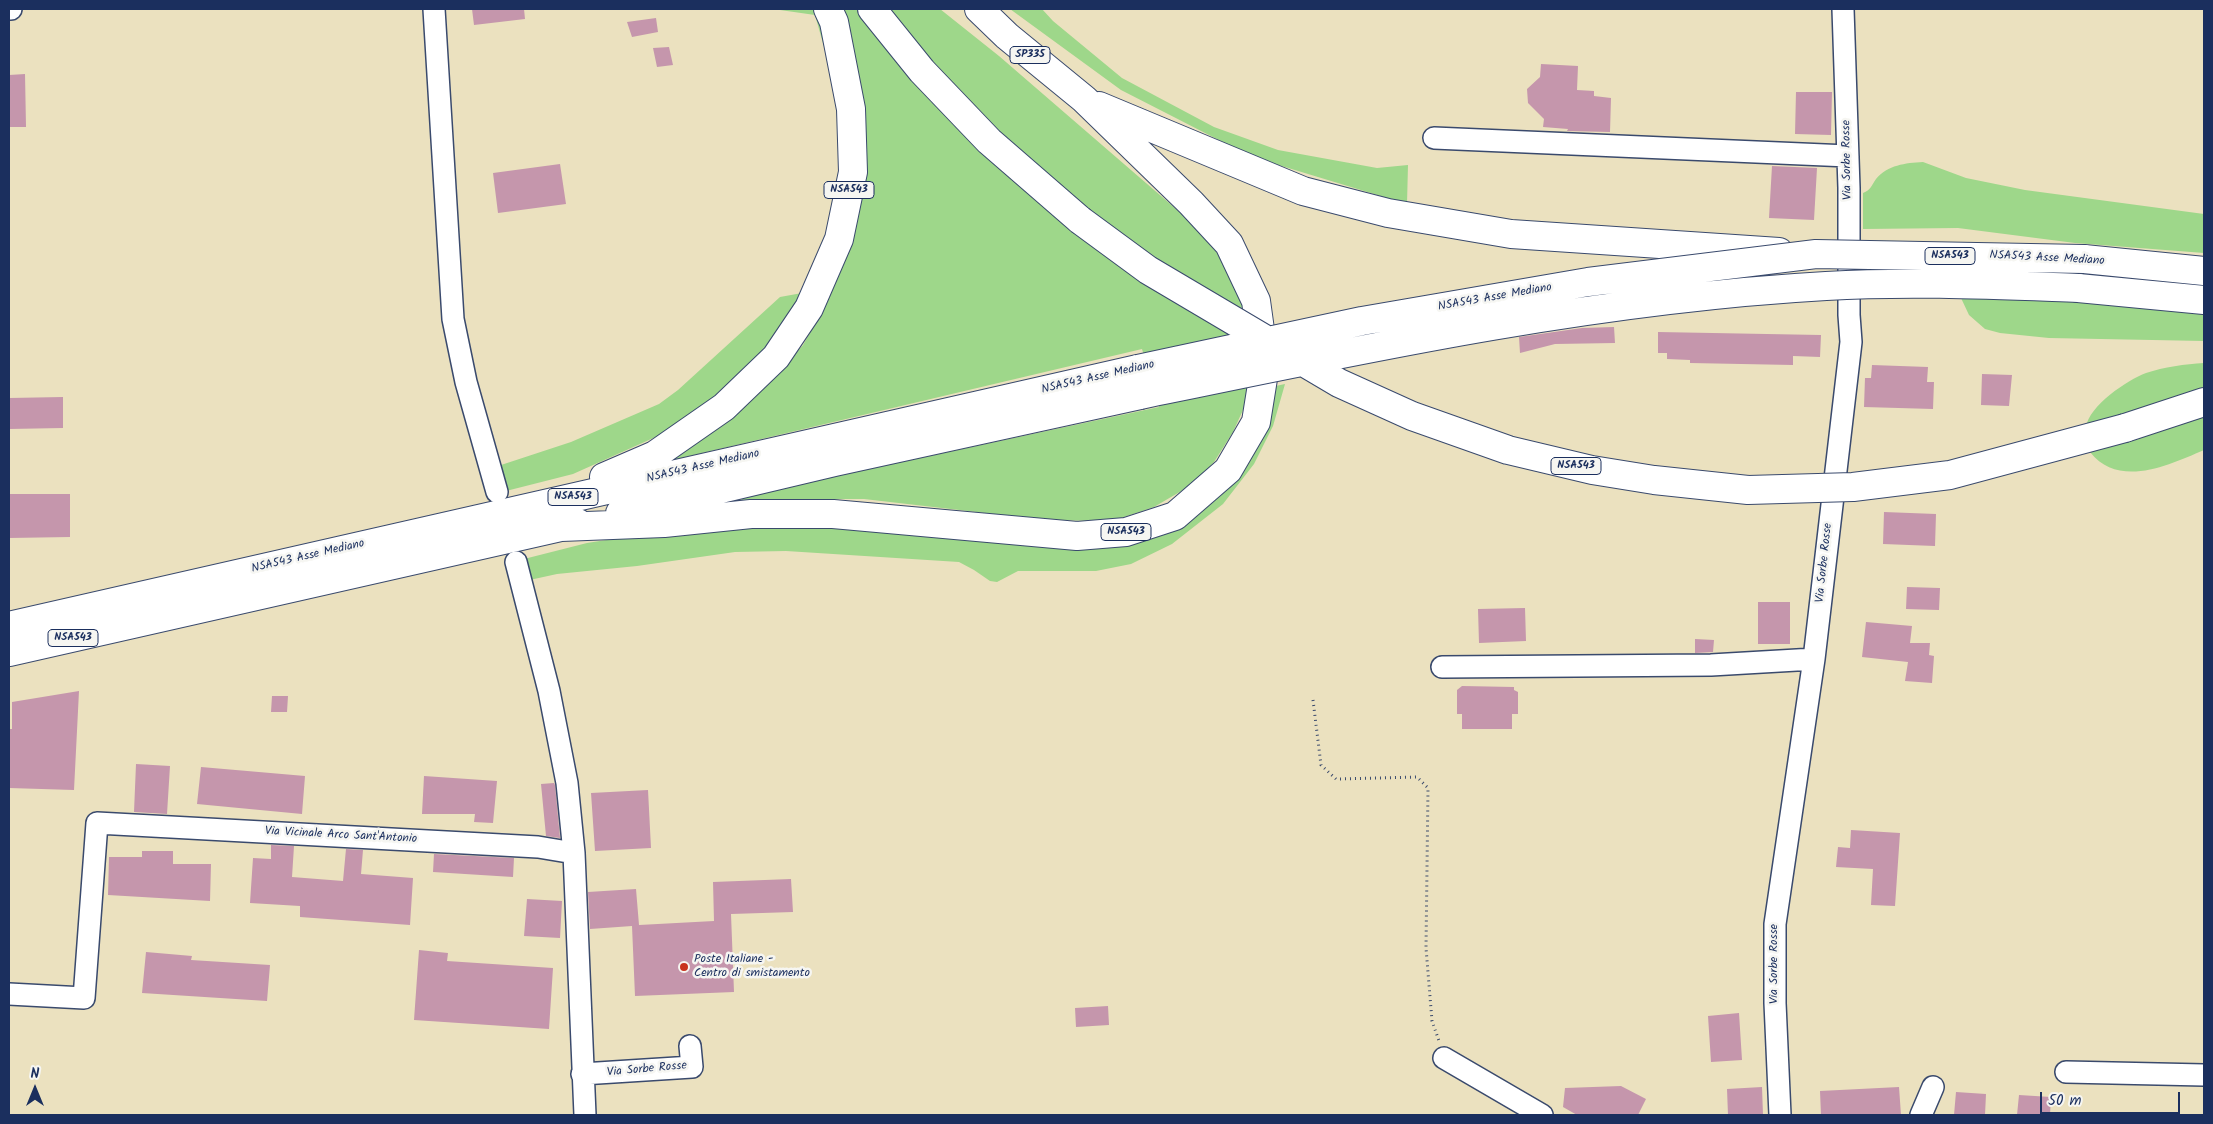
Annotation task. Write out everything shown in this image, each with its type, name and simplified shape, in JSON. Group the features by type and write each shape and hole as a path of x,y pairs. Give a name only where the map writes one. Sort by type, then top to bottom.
{"highway":[{"name":"NSA543","path":"540,504 655,455 724,407 776,357 809,308 839,239 853,172 852,109 834,22 828,9"},
{"name":"NSA543","path":"872,9 922,70 989,141 1080,220 1148,270 1339,383 1412,416 1508,450 1592,470 1664,481 1748,490 1834,488 1950,475 2125,428 2204,402"},
{"name":"SP335","path":"979,9 1007,36 1084,99"},
{"name":"NSA543","path":"1084,99 1303,191 1388,213 1511,234 1816,254"},
{"name":"NSA543","path":"561,527 664,523 751,514 833,514 1077,536 1126,532 1175,516 1228,470 1256,422 1265,366 1256,301 1228,244 1191,203 1084,99"},
{"name":"NSA543 Asse Mediano","path":"9,652 561,527 835,462 1362,321 1588,282 1816,254 2084,259 2204,271"},
{"name":"NSA543 Asse Mediano","path":"9,626 540,504 1139,382 1359,349 1527,320 1671,300 1826,286 1953,283 2078,288 2204,300"}],"street":[{"path":"434,9 454,318 466,382 498,492"},
{"name":"Via Sorbe Rosse","path":"1780,1115 1774,1003 1774,924 1814,659 1851,342 1843,9"},
{"path":"1434,138 1848,156"},
{"path":"516,562 548,691 565,774 574,853 585,1115"},
{"path":"1442,667 1711,665 1814,659"},
{"name":"Via Vicinale Arco Sant'Antonio","path":"9,994 84,998 97,823 538,847 574,853"},
{"name":"Via Sorbe Rosse","path":"582,1074 692,1068 690,1046"},
{"path":"1444,1058 1542,1115"},
{"path":"2066,1072 2204,1075"},
{"path":"1921,1115 1933,1087"}],"path":[{"path":"1313,700 1322,765 1336,779 1417,777 1428,788 1426,948 1432,1021 1444,1058"}],"green space":[{"path":"773,9 940,9 999,56 1183,215 1219,252 1237,289 1249,324 1252,390 1233,432 1214,462 1195,483 1154,507 1112,521 1046,520 864,499 800,499 742,502 742,496 1159,407 1142,349 677,459 669,457 772,379 803,345 826,304 771,342 706,406 669,431 573,474 506,491 498,466 571,442 659,404 678,390 780,297 802,293 824,241 838,174 839,127 830,68 815,15"},
{"path":"1010,9 1042,9 1053,21 1122,78 1214,127 1278,150 1377,168 1408,165 1407,204 1252,157 1121,90"},
{"path":"1923,162 1966,178 2025,190 2204,214 2204,253 2075,243 1958,228 1863,229 1863,193 1869,189 1881,174 1891,168 1903,164"},
{"path":"1991,297 2204,308 2204,341 2049,338 2000,333 1985,329 1969,315 1961,298"},
{"path":"2204,363 2204,395 2086,427 2094,411 2101,403 2119,388 2138,376 2167,367"},
{"path":"1285,384 1273,426 1254,464 1223,504 1172,544 1131,564 1096,571 1018,571 997,582 990,581 959,562 786,551 735,552 637,566 557,574 525,581 520,560 587,543 658,532 738,525 1175,523 1271,387"},
{"path":"2204,414 2204,450 2176,462 2130,472 2115,469 2102,463 2090,452 2139,439 2138,433"}],"building":[{"path":"472,9 524,9 525,19 474,25"},
{"path":"656,18 658,32 632,37 627,22"},
{"path":"669,47 673,65 657,67 653,48"},
{"path":"1541,64 1578,66 1577,90 1594,91 1594,96 1611,98 1610,132 1567,131 1568,129 1543,127 1544,119 1528,103 1527,89 1540,77"},
{"path":"25,74 26,127 9,127 9,75"},
{"path":"1796,92 1832,92 1831,135 1795,134"},
{"path":"560,164 566,204 498,213 493,173"},
{"path":"1772,166 1817,168 1814,220 1769,218"},
{"path":"1614,327 1615,343 1555,344 1520,353 1519,337 1582,328"},
{"path":"1658,332 1821,335 1820,357 1793,356 1793,365 1690,363 1690,360 1667,359 1667,353 1658,353"},
{"path":"1872,365 1928,367 1927,382 1934,382 1933,409 1864,407 1865,378 1871,378"},
{"path":"1982,374 2012,375 2009,406 1981,405"},
{"path":"63,397 63,428 9,429 9,398"},
{"path":"9,494 70,494 70,537 9,538"},
{"path":"1884,512 1936,514 1935,546 1883,544"},
{"path":"1907,587 1940,588 1939,610 1906,609"},
{"path":"1758,602 1790,602 1790,644 1758,644"},
{"path":"1525,608 1526,641 1479,643 1478,609"},
{"path":"1866,622 1912,626 1910,643 1930,643 1929,655 1934,656 1932,683 1905,681 1908,662 1862,657"},
{"path":"1695,639 1714,640 1713,652 1695,653"},
{"path":"1462,686 1514,687 1514,690 1518,692 1518,714 1512,714 1512,729 1462,729 1462,714 1457,714 1457,690"},
{"path":"79,691 74,790 9,788 9,729 12,729 12,702"},
{"path":"272,696 288,696 287,712 271,712"},
{"path":"136,764 170,766 167,814 134,812"},
{"path":"201,767 305,776 302,814 197,804"},
{"path":"424,776 497,781 493,823 474,822 475,814 422,814"},
{"path":"554,783 560,838 546,836 541,784"},
{"path":"648,790 651,848 595,851 591,793"},
{"path":"1851,830 1900,833 1895,906 1871,905 1873,869 1836,867 1838,847 1850,848"},
{"path":"271,845 294,846 292,877 343,881 346,849 363,850 361,874 413,878 410,925 300,917 300,906 250,903 253,858 271,859"},
{"path":"142,851 173,851 173,864 211,864 210,901 108,895 109,857 142,857"},
{"path":"434,854 514,858 513,877 433,872"},
{"path":"791,879 793,912 731,914 734,992 635,996 632,926 590,929 588,892 636,889 639,925 714,921 713,882"},
{"path":"527,899 562,901 560,938 524,936"},
{"path":"419,950 448,953 447,961 553,968 549,1029 414,1020"},
{"path":"146,952 192,956 191,960 270,965 267,1001 142,993"},
{"path":"1108,1006 1109,1025 1076,1027 1075,1008"},
{"path":"1739,1013 1742,1060 1711,1062 1708,1016"},
{"path":"1621,1086 1646,1099 1638,1115 1577,1115 1563,1107 1565,1088"},
{"path":"1762,1087 1763,1115 1728,1115 1727,1089"},
{"path":"1899,1087 1901,1115 1821,1115 1820,1091"},
{"path":"1956,1092 1986,1094 1985,1115 1954,1115"},
{"path":"2019,1095 2051,1097 2050,1115 2017,1115"}],"place":[{"name":"Poste Italiane - Centro di smistamento","path":"684,967"}]}
